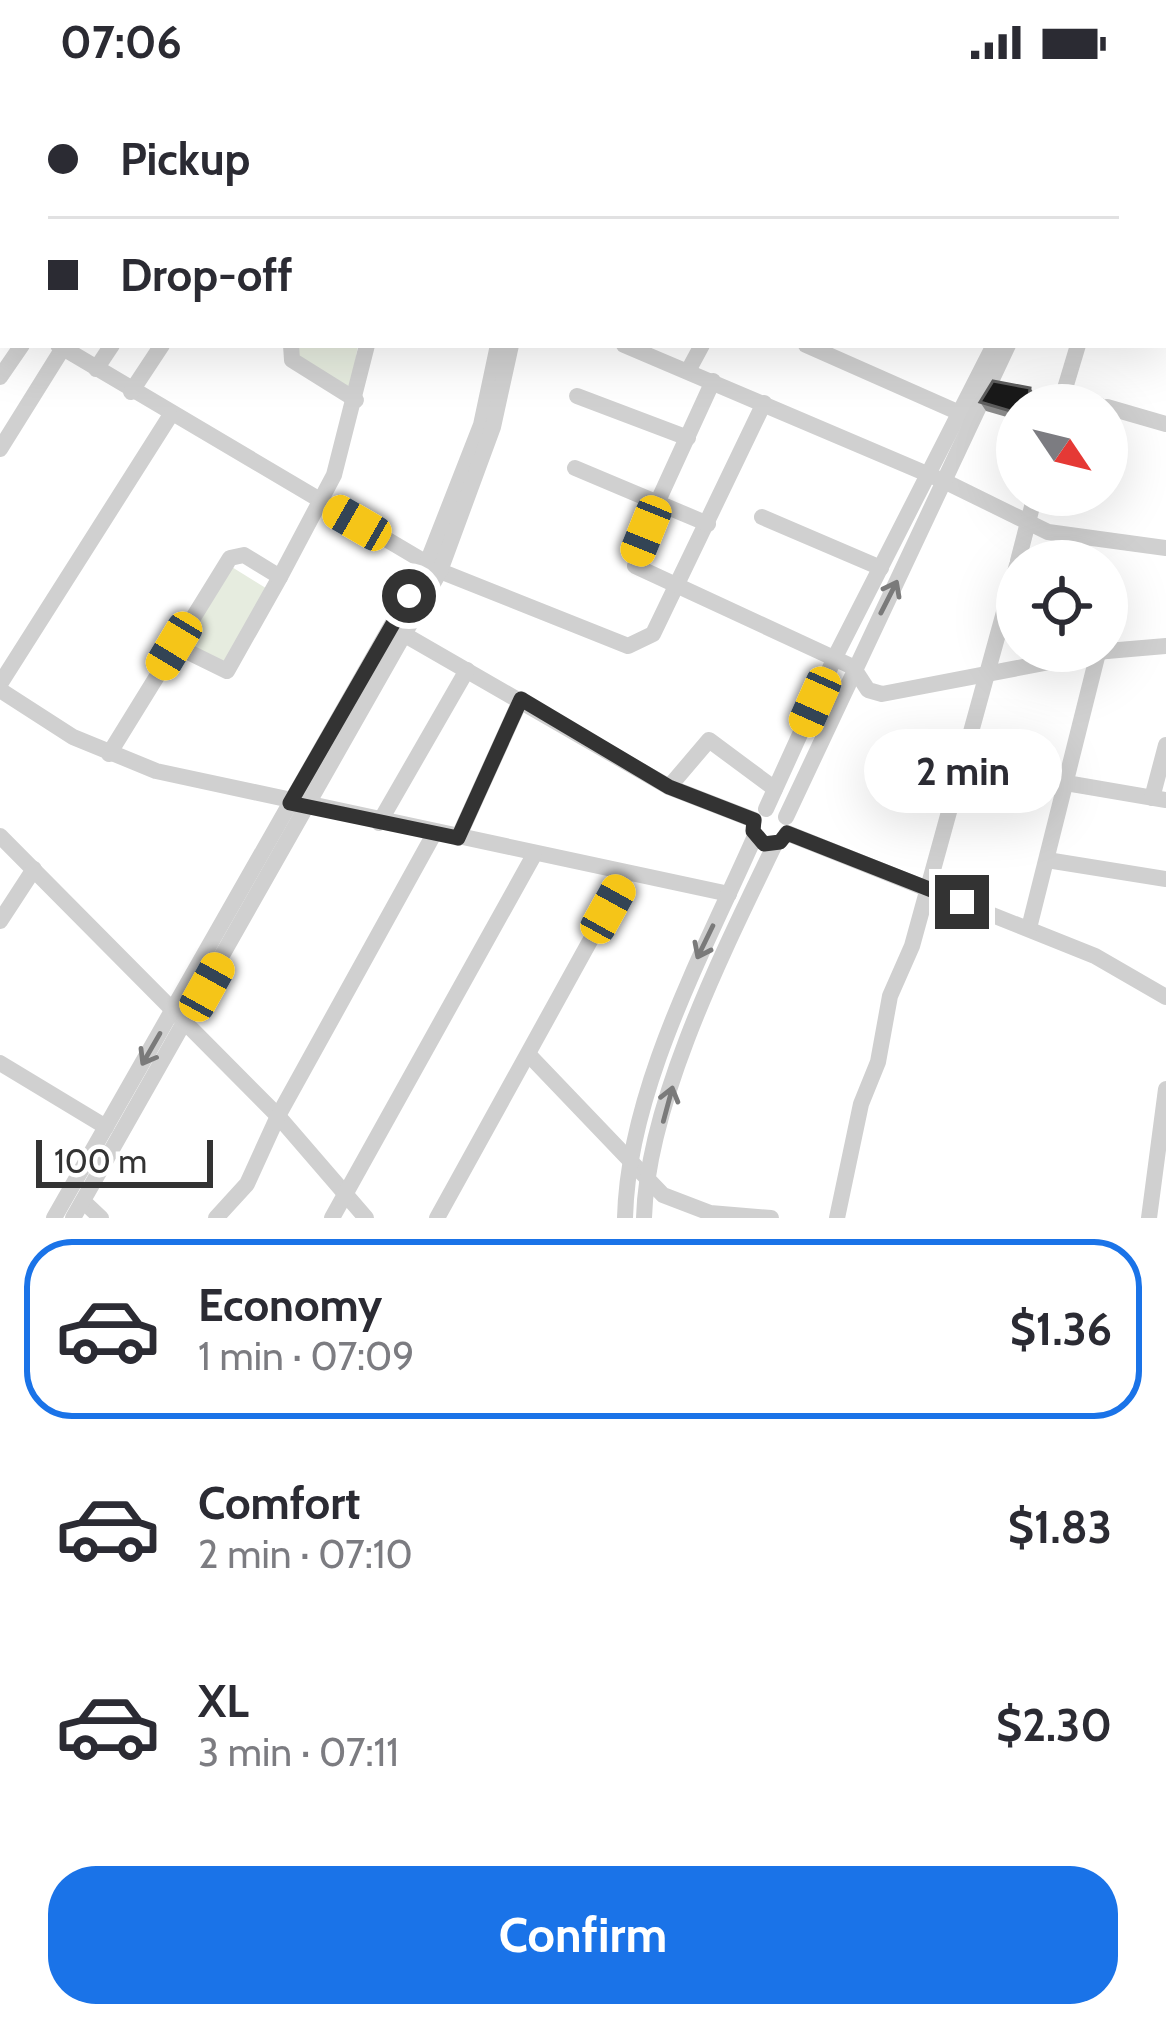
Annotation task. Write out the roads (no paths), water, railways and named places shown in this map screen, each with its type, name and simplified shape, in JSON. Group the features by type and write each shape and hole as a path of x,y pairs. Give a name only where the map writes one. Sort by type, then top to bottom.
{"street":[{"path":"0,449 59,348"},
{"path":"63,348 170,416 434,567 628,646 653,634 764,403"},
{"path":"97,369 110,348"},
{"path":"131,392 160,348"},
{"path":"291,348 292,360 356,400"},
{"path":"174,646 227,671 322,503 356,400 366,348"},
{"path":"73,1218 180,1016 434,567 466,470 497,348"},
{"path":"298,805 405,635 487,444 510,348"},
{"path":"631,348 938,479 1028,524 1068,536 1166,548"},
{"path":"688,371 700,348"},
{"path":"813,348 962,414"},
{"path":"625,1218 632,1162 698,956 835,659 881,568 938,479 993,348"},
{"path":"644,1218 672,1090 716,963 782,832 938,479 1006,348"},
{"path":"1067,384 1077,348"},
{"path":"713,381 634,564 853,667 868,690 891,694 999,672"},
{"path":"577,396 688,438"},
{"path":"1128,413 1166,424"},
{"path":"170,416 0,687 109,754 298,805 729,894"},
{"path":"574,468 708,524"},
{"path":"1024,540 1030,516"},
{"path":"762,517 881,568"},
{"path":"109,754 230,558 244,555 280,577"},
{"path":"405,635 669,787 1029,928 1163,988"},
{"path":"1128,650 1166,646"},
{"path":"837,1218 890,996 928,889 996,647"},
{"path":"380,823 467,670"},
{"path":"1029,928 1098,672"},
{"path":"458,838 521,699"},
{"path":"669,787 709,740 775,789"},
{"path":"1066,783 1159,799 1166,745"},
{"path":"758,822 782,832"},
{"path":"216,1218 247,1184 278,1117 434,834"},
{"path":"0,836 278,1117 366,1218"},
{"path":"332,1218 535,855"},
{"path":"1047,860 1166,879"},
{"path":"0,921 34,869"},
{"path":"436,1218 627,874"},
{"path":"54,1218 106,1127 180,1016"},
{"path":"529,1054 649,1180 683,1206 771,1218"},
{"path":"0,1063 106,1127"},
{"path":"1149,1218 1166,1089"},
{"path":"83,1201 101,1218"}]}
